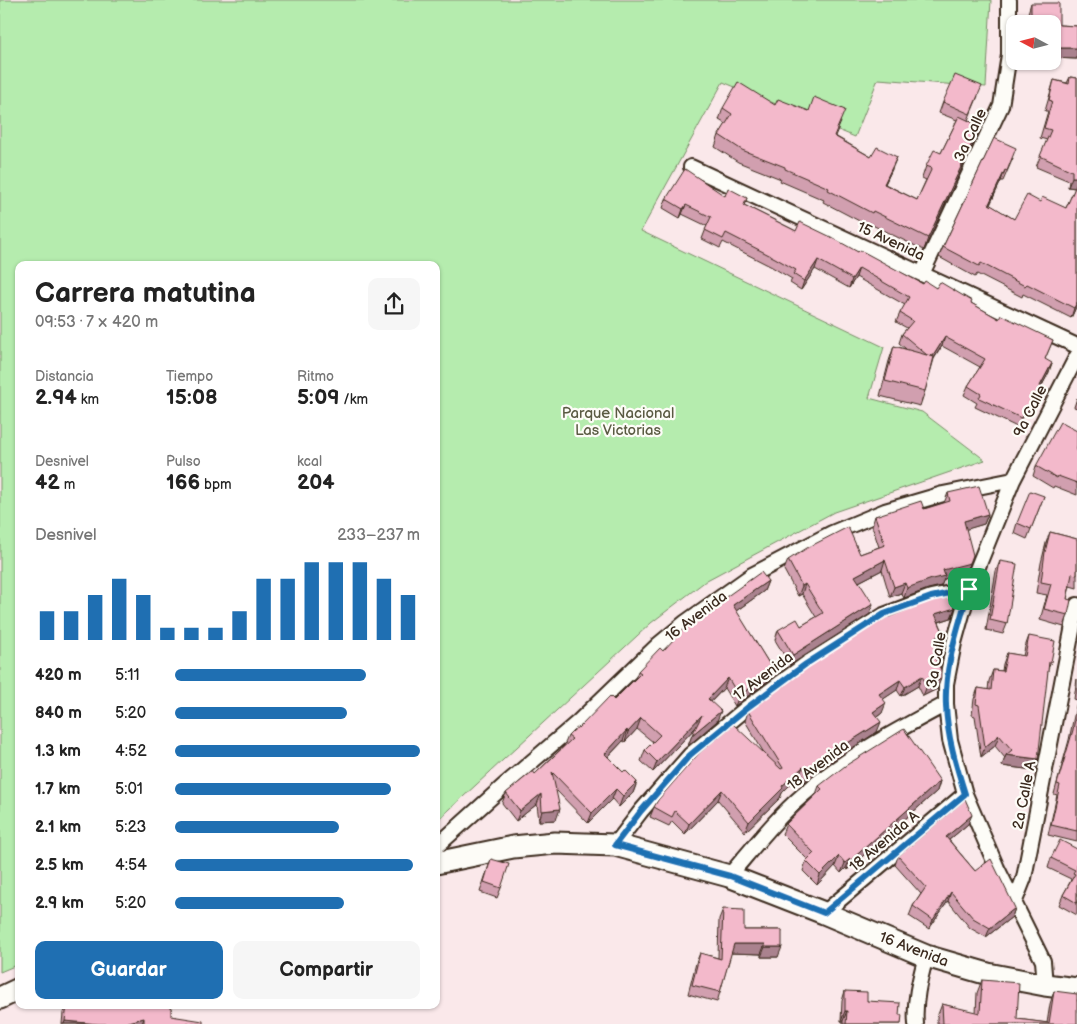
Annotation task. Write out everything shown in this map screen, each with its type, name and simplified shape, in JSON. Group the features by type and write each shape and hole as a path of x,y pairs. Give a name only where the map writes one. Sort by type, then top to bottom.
{"main road":[{"name":"16 Avenida","path":"440,862 521,846 555,843 615,845 730,876 926,956 988,974 1077,989"},
{"path":"0,998 15,992"}],"street":[{"name":"3a Calle","path":"922,274 1001,106 1009,55 1009,0"},
{"name":"15 Avenida","path":"691,167 1077,346"},
{"name":"9a Calle","path":"1013,480 1077,356"},
{"name":"3a Calle","path":"1013,480 969,589 950,663 946,684 946,704 950,740 965,794 997,868 1015,901"},
{"name":"16 Avenida","path":"440,843 506,783 578,722 658,645 686,622 752,575 832,533 885,512 943,494 1013,480"},
{"name":"17 Avenida","path":"615,845 641,811 690,755 748,707 806,664 884,614 931,597 969,589"},
{"name":"2a Calle A","path":"1015,901 1024,878 1077,605"},
{"name":"18 Avenida","path":"730,876 766,833 803,794 862,752 946,704"},
{"name":"18 Avenida A","path":"824,913 965,794"},
{"path":"1015,901 1043,961 1045,985"},
{"path":"916,1024 917,992 926,956"}],"green space":[{"name":"Parque Nacional Las Victorias","path":"0,0 991,0 986,87 878,79 855,137 723,82 641,231 884,347 869,398 922,412 985,460 834,512 707,580 651,623 440,818 440,261 15,261 15,966 0,972"}],"building":[{"path":"1031,3 1059,3 1059,15 1031,15"},
{"path":"1061,25 1077,26 1077,48 1061,48"},
{"path":"955,75 982,86 970,114 943,102"},
{"path":"1070,77 1077,78 1077,177 1072,177 1072,171 1040,156 1051,130 1044,128 1052,101 1049,100 1054,80 1069,84"},
{"path":"738,82 775,105 778,99 809,111 814,97 845,110 834,136 871,157 877,147 897,157 884,184 917,200 932,168 926,166 934,150 941,153 959,116 980,126 928,238 873,211 872,213 828,190 829,188 785,169 785,167 742,150 719,135 732,114 723,108"},
{"path":"994,138 1016,148 1007,171 1005,170 989,204 1014,219 1027,195 1040,202 1042,197 1066,208 1077,183 1077,302 1074,308 1027,284 1025,286 981,263 979,266 943,247"},
{"path":"685,169 725,196 728,188 747,198 744,205 796,231 800,222 858,252 860,250 923,284 925,281 936,288 940,282 999,319 1001,315 1053,340 1045,359 1052,363 1029,407 1027,406 1021,418 979,398 981,394 968,386 985,359 945,337 933,356 927,355 902,334 913,321 900,313 909,297 859,268 852,279 818,260 804,281 793,274 796,270 775,258 726,233 723,239 705,230 711,217 686,205 683,209 666,199"},
{"path":"894,346 934,357 925,391 885,381"},
{"path":"1060,422 1077,431 1077,483 1058,476 1057,478 1036,466"},
{"path":"979,486 988,514 964,521 973,555 970,563 943,570 945,576 907,588 905,583 894,587 885,560 855,576 873,604 793,655 778,630 797,619 801,626 823,613 805,584 802,586 788,560 848,527 860,554 885,545 875,516 921,501 924,509 950,501 948,493"},
{"path":"1030,491 1044,496 1031,529 1017,523"},
{"path":"1050,532 1077,539 1077,575 1072,574 1067,599 1071,600 1068,615 1044,609 1051,584 1041,582"},
{"path":"1000,561 1017,564 1007,624 990,620"},
{"path":"761,572 768,581 733,605 773,670 739,696 728,678 708,699 721,711 692,735 702,715 657,762 645,750 660,735 641,718 605,754 623,772 625,770 637,782 623,796 616,789 592,813 552,772 560,809 542,811 541,794 520,811 506,793 533,771 535,774 572,739 568,736 579,728 610,696 614,700 641,673 638,671 660,648 663,651 685,627"},
{"path":"950,593 955,608 935,614 944,634 936,637 943,652 934,656 941,670 941,679 927,686 922,676 905,687 900,680 879,694 886,703 873,712 881,722 835,751 808,773 803,767 782,786 783,788 749,822 722,790 689,824 675,811 672,817 654,807 700,752 733,724 781,769 783,768 748,711 814,661 887,616 889,617 915,606 914,604"},
{"path":"1029,636 1055,641 1051,662 1049,662 1038,759 1006,755 1012,750 999,735 985,747 979,705 976,704 978,688 991,690 993,670 1003,671 1007,653 1025,656"},
{"path":"1077,709 1077,831 1051,825 1060,785 1057,784 1073,730"},
{"path":"904,729 940,781 851,860 845,863 839,856 820,875 806,861 814,853 786,824 822,789 819,786 845,766"},
{"path":"965,799 972,815 946,837 975,871 991,859 1015,908 990,928 973,918 951,892 933,920 913,906 926,887 898,856"},
{"path":"1060,840 1077,849 1077,903 1063,895 1075,874 1073,873 1075,870 1051,858"},
{"path":"491,859 509,864 501,888 484,882"},
{"path":"723,909 744,910 744,930 782,930 782,947 765,947 765,944 734,944 720,992 692,985 700,953 721,959"},
{"path":"982,980 1019,983 1017,1019 1049,1023 1054,991 1077,994 1077,1024 943,1024 942,1004 980,1013"},
{"path":"845,991 867,992 867,1001 900,1003 899,1015 902,1015 901,1024 846,1024"},
{"path":"66,1009 171,1009 171,1016 203,1021 203,1024 144,1024 144,1018 121,1024 65,1021"}],"route":[{"path":"969,589 954,643 946,684 950,740 965,794 824,913 730,876 615,845 641,811 690,755 748,707 806,664 884,614 931,597 969,589"}]}
